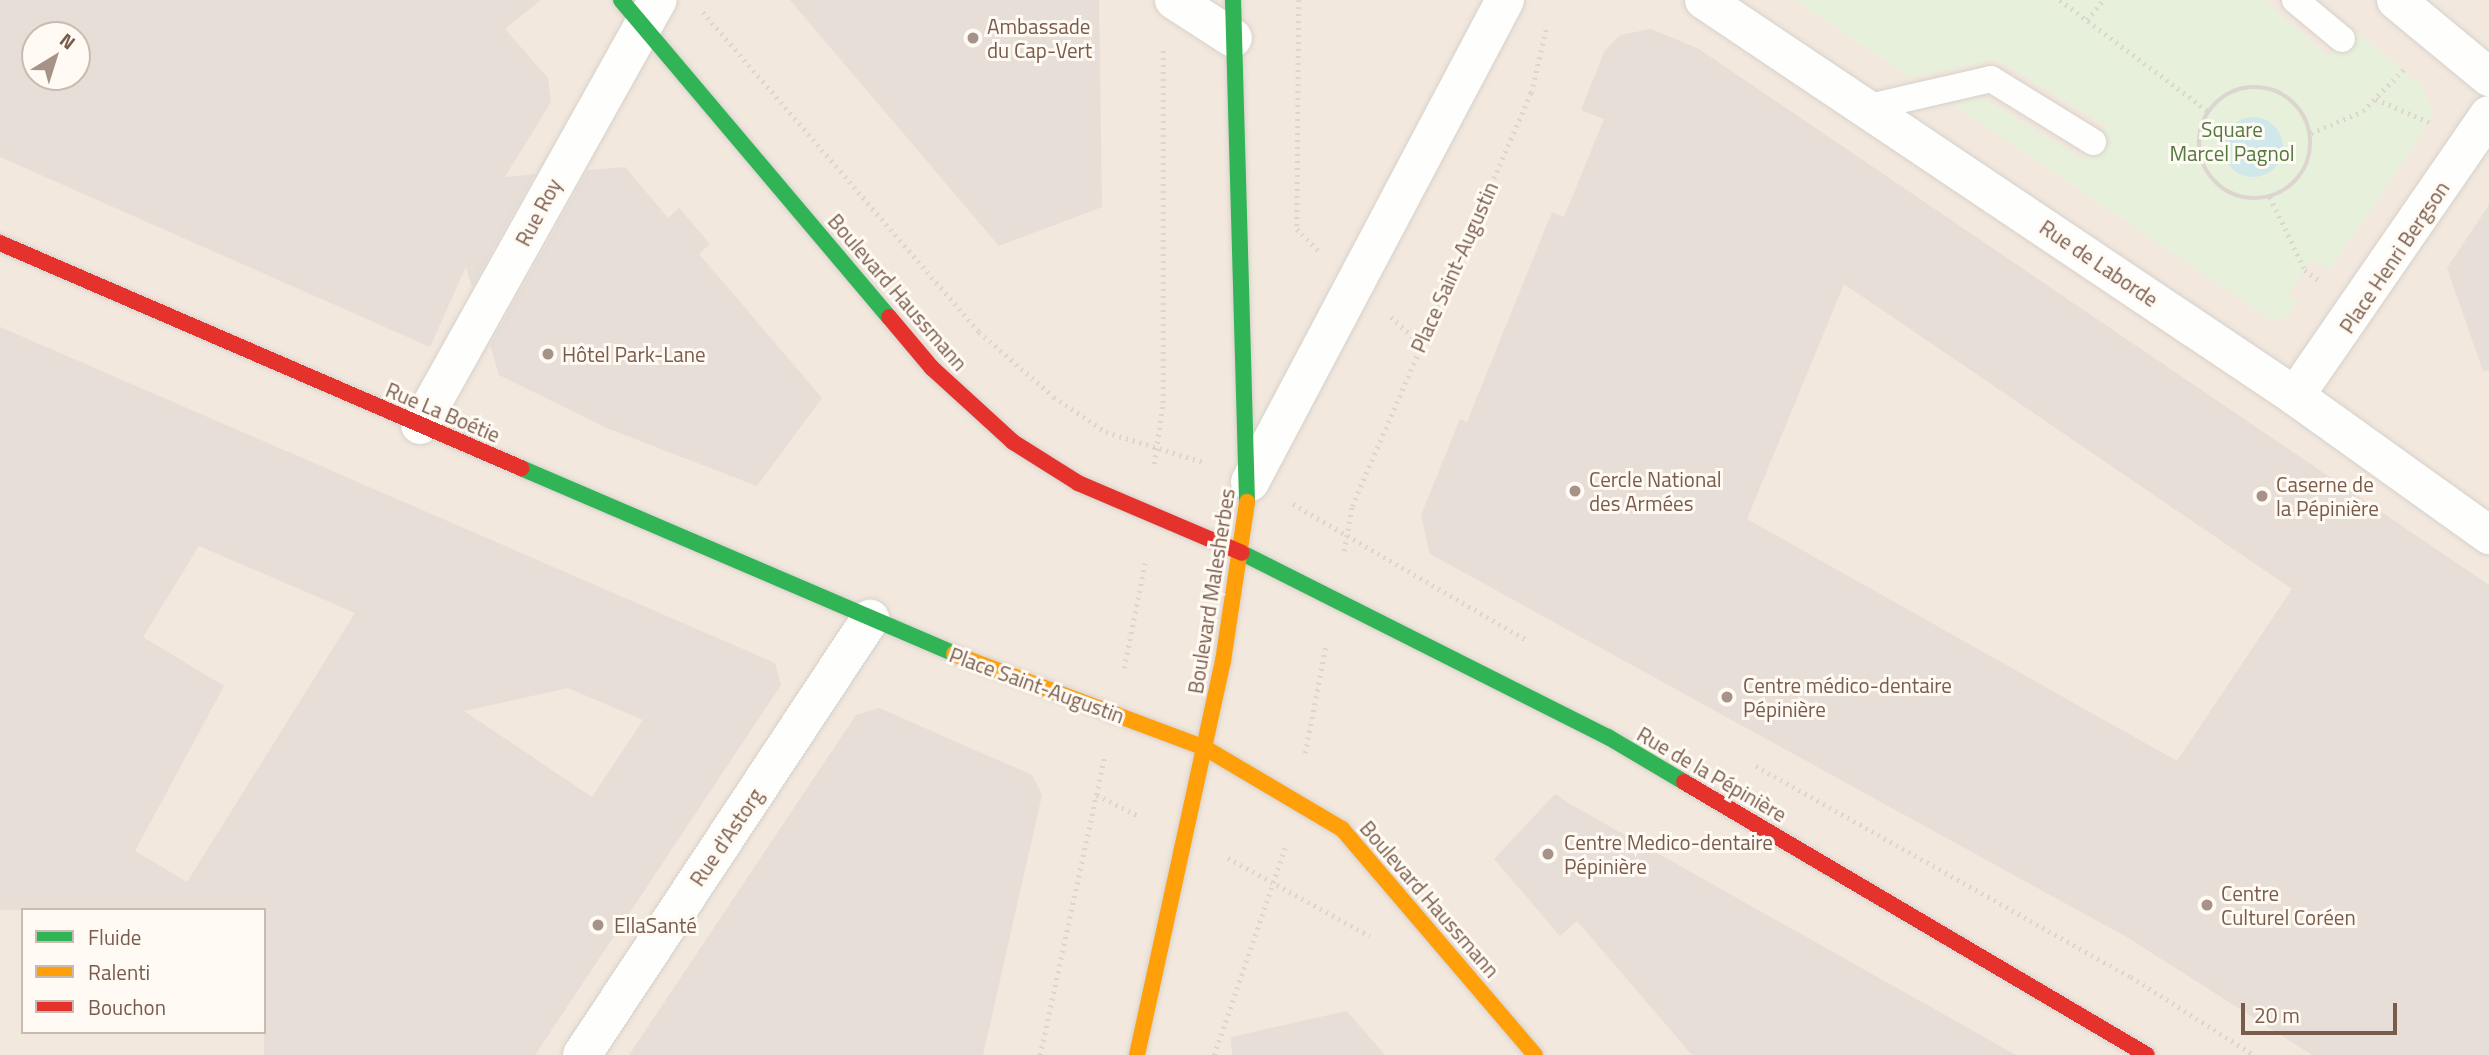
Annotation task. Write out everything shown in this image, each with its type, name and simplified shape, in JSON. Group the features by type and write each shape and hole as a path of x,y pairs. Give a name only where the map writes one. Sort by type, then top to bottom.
{"main road":[{"name":"Boulevard Malesherbes","path":"1137,1055 1205,748 1242,553 1250,482 1233,0"},
{"name":"Boulevard Haussmann","path":"640,9 932,368 1013,442 1078,483 1242,553"},
{"name":"Rue La Boétie","path":"0,243 870,619"},
{"name":"Rue de la Pépinière","path":"1242,553 1608,737 2147,1055"},
{"name":"Place Saint-Augustin","path":"870,619 1205,748"},
{"name":"Boulevard Haussmann","path":"1205,748 1342,829 1535,1055"}],"street":[{"path":"1174,0 1233,38"},
{"path":"1250,482 1505,0"},
{"name":"Rue de Laborde","path":"1704,0 1870,107 2295,396 2489,535"},
{"path":"2396,0 2489,77"},
{"name":"Rue Roy","path":"420,425 640,9"},
{"name":"Place Henri Bergson","path":"2295,396 2489,115"},
{"name":"Rue d'Astorg","path":"582,1055 870,619"}],"lane":[{"path":"2295,0 2342,39"},
{"path":"1870,107 1991,79 2093,142"}],"path":[{"path":"1299,0 1297,229 1323,255"},
{"path":"2060,0 2208,111"},
{"path":"2087,20 2103,0"},
{"name":"Place Saint-Augustin","path":"1347,531 1420,343 1531,93 1548,12"},
{"name":"Boulevard Haussmann","path":"710,20 979,332 1054,397 1106,432 1143,448 1156,446 1163,403 1163,43"},
{"path":"2311,133 2363,111 2403,71"},
{"path":"2267,87 2296,103 2311,133 2312,150 2298,180 2270,197 2236,196 2209,176 2198,143 2208,111 2234,90 2267,87"},
{"path":"2376,99 2431,123"},
{"path":"2270,197 2305,270"},
{"path":"1389,316 1420,343"},
{"path":"1123,672 1145,566"},
{"path":"1313,710 1328,634"},
{"path":"1040,1055 1097,795"},
{"path":"1214,1055 1229,999 1278,881 1374,939"}],"shaded area":[{"path":"0,0 2489,0 2489,1055 0,1055"}],"green space":[{"name":"Square Marcel Pagnol","path":"1795,0 2263,0 2328,56 2351,28 2424,87 2433,117 2330,270 2312,259 2289,294 2298,301 2285,318 2271,320 1953,104 1982,97 2083,159 2106,126 1996,59 1911,78"}],"water":[{"path":"2247,117 2259,117 2278,130 2283,147 2281,159 2270,172 2259,177 2247,177 2228,164 2223,153 2223,141 2236,122"}],"building":[{"path":"0,0 541,0 505,29 548,78 551,102 505,177 535,174 472,287 466,267 430,347 0,157"},
{"path":"790,0 1099,0 1102,207 999,246"},
{"path":"1651,29 1699,49 2489,585 2489,1055 2312,1055 2130,939 1430,554 1421,515 1460,419 1467,422 1552,212 1564,217 1604,119 1581,110 1605,50 1620,35","holes":["1844,284 2292,589 2177,761 1747,519"]},
{"path":"625,167 668,218 679,208 710,244 699,254 822,398 757,486 609,429 499,375 490,345 588,170"},
{"path":"2489,205 2489,370 2483,371 2447,268"},
{"path":"0,327 775,663 781,685 535,1055 264,1055 266,908 0,910","holes":["199,546 355,613 187,882 135,851 224,686 143,637","568,688 643,720 592,797 464,711"]},
{"path":"879,708 1032,775 1042,795 983,1055 629,1055 856,715"},
{"path":"1555,794 2016,1055 1692,1055 1577,921 1560,936 1494,859"},
{"path":"1347,1011 1385,1055 1232,1055 1231,1037"}],"traffic: fast":[{"path":"621,0 889,317"},
{"path":"1233,0 1247,502"},
{"path":"521,468 954,654"},
{"path":"1242,553 1608,737 1684,782"}],"traffic: slow":[{"path":"1137,1055 1223,661 1247,502"},
{"path":"954,654 1205,748"},
{"path":"1205,748 1342,829 1535,1055"}],"traffic: jam":[{"path":"0,243 521,468"},
{"path":"889,317 932,368 1013,442 1078,483 1242,553"},
{"path":"1684,782 2147,1055"}],"place":[{"name":"Ambassade du Cap-Vert","path":"973,38"},
{"name":"Hôtel Park-Lane","path":"548,354"},
{"name":"Cercle National des Armées","path":"1575,491"},
{"name":"Caserne de la Pépinière","path":"2262,496"},
{"name":"Centre médico-dentaire Pépinière","path":"1727,697"},
{"name":"Centre Medico-dentaire Pépinière","path":"1548,854"},
{"name":"Centre Culturel Coréen","path":"2207,905"},
{"name":"EllaSanté","path":"598,925"}]}
